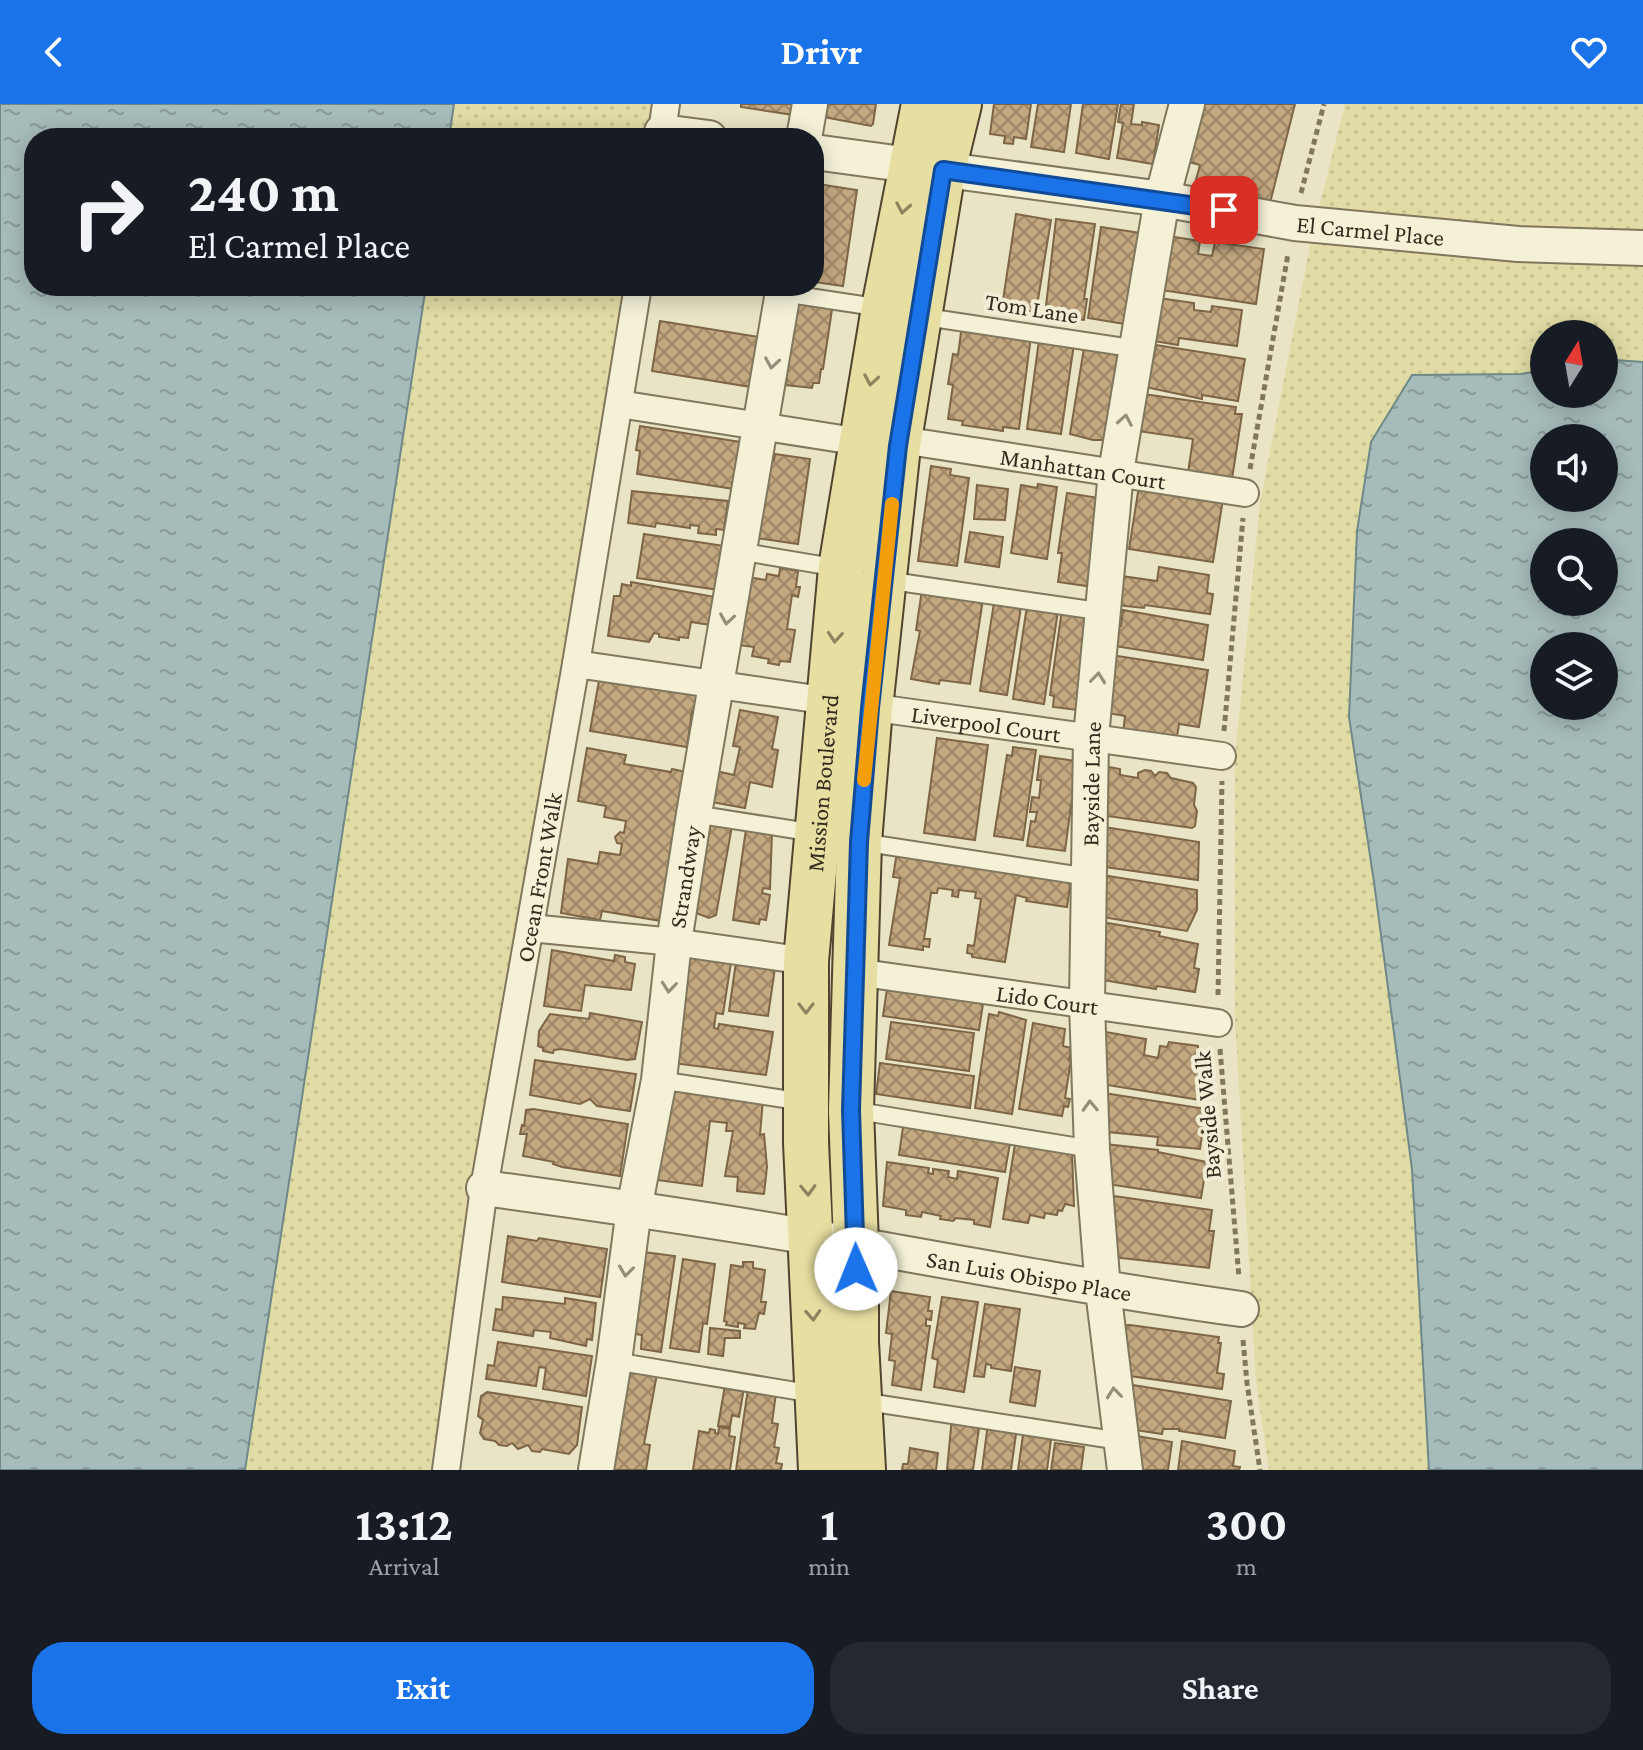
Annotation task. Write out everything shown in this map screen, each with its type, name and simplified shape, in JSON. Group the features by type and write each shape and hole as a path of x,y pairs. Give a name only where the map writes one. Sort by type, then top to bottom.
{"main road":[{"name":"Mission Boulevard","path":"863,1470 839,838 829,701 841,568 861,442 901,312 927,168 924,104"},
{"name":"Mission Boulevard","path":"927,168 959,104"},
{"name":"Mission Boulevard","path":"821,1470 809,1238 806,961 839,838 884,579 898,446 901,312"}],"street":[{"path":"806,128 810,104"},
{"name":"Bayside Lane","path":"1122,1455 1103,1290 1092,1149 1087,1004 1091,737 1116,472 1162,199 1187,104"},
{"name":"El Carmel Place","path":"824,153 1162,199 1295,223 1518,244 1643,248"},
{"name":"Ocean Front Walk","path":"446,1470 484,1188 576,664 636,296"},
{"name":"Strandway","path":"596,1470 634,1209 659,1080 674,942 694,814 782,296"},
{"path":"619,404 861,442"},
{"name":"Manhattan Court","path":"921,443 1245,493"},
{"path":"576,664 829,701"},
{"name":"Liverpool Court","path":"891,710 1222,756"},
{"path":"530,928 674,942 806,961"},
{"name":"Lido Court","path":"877,975 1218,1023"},
{"name":"San Luis Obispo Place","path":"484,1188 856,1245 1103,1290 1241,1309"}],"lane":[{"name":"Tom Lane","path":"815,296 1138,349"},
{"path":"738,551 841,568"},
{"path":"884,579 1105,612"},
{"path":"694,814 1089,877"},
{"path":"659,1080 806,1103"},
{"path":"851,1110 1092,1149"},
{"path":"614,1361 816,1394"},
{"path":"859,1401 1122,1455"}],"path":[{"path":"1299,203 1324,104"},
{"name":"Bayside Walk","path":"1222,756 1218,1023 1247,1383 1260,1470"}],"sand":[{"path":"454,104 652,104 648,128 450,128"},
{"path":"1345,104 1643,104 1643,362 1618,362 1618,320 1530,320 1530,372 1521,374 1420,989 1458,1470 1269,1470 1256,1382 1235,1018 1235,757 1260,503 1312,236"},
{"path":"424,296 625,296 608,412 469,1218 431,1470 245,1470"}],"water":[{"path":"0,104 454,104 450,128 24,128 24,296 424,296 245,1470 0,1470"},
{"path":"1618,360 1643,362 1643,1470 1429,1470 1412,1169 1349,717 1357,531 1371,442 1412,375 1530,372 1530,408 1618,408"}],"building":[{"path":"741,104 796,104 794,115 741,107"},
{"path":"820,104 876,104 873,124 818,116"},
{"path":"994,104 1031,104 1026,139 1014,137 1013,144 1004,143 1005,136 990,134"},
{"path":"1038,104 1071,104 1064,152 1031,147"},
{"path":"1083,104 1118,104 1109,159 1076,153"},
{"path":"1121,104 1134,104 1131,124 1159,125 1153,164 1117,158 1123,123 1118,122"},
{"path":"1199,104 1295,104 1269,207 1194,187 1200,165 1185,161"},
{"path":"824,185 857,190 843,286 824,283"},
{"path":"1016,214 1051,220 1036,312 1002,307"},
{"path":"1056,219 1095,224 1084,320 1045,315"},
{"path":"1101,227 1141,233 1125,324 1088,318"},
{"path":"1162,235 1200,241 1198,254 1212,256 1215,242 1264,249 1256,304 1154,289"},
{"path":"793,297 833,303 823,369 819,383 813,383 812,388 786,385 787,378 781,377"},
{"path":"1159,298 1194,303 1194,310 1211,312 1212,306 1242,310 1237,346 1179,338 1178,345 1148,340"},
{"path":"660,321 759,337 751,387 652,371"},
{"path":"962,325 1031,336 1019,429 1003,427 1003,431 962,425 963,421 948,419 953,385 948,384 953,354 958,355"},
{"path":"1039,340 1074,344 1061,434 1027,429"},
{"path":"1156,345 1245,359 1238,401 1202,395 1202,399 1136,385 1141,355 1154,358"},
{"path":"1084,348 1121,354 1107,440 1070,434"},
{"path":"1136,393 1236,407 1235,414 1242,414 1232,479 1188,473 1193,439 1131,430"},
{"path":"640,426 741,442 734,489 637,474 640,451 636,450"},
{"path":"775,454 810,459 798,544 756,538 768,459 774,460"},
{"path":"931,466 951,469 950,475 969,478 957,566 918,561"},
{"path":"1038,484 1057,487 1047,559 1011,553 1021,485 1037,488"},
{"path":"977,485 1008,489 1005,520 974,519"},
{"path":"1139,486 1223,499 1213,562 1129,549"},
{"path":"632,491 728,501 724,530 716,529 716,535 698,533 699,526 690,525 690,528 656,523 655,527 628,523"},
{"path":"1067,493 1099,498 1087,586 1058,582 1062,553 1058,553"},
{"path":"970,532 1003,537 999,567 965,562"},
{"path":"644,534 725,546 719,590 637,578"},
{"path":"1159,567 1209,575 1207,593 1213,594 1210,614 1145,605 1144,608 1117,605 1121,576 1157,581"},
{"path":"780,568 798,571 796,587 800,587 798,597 792,595 787,629 795,630 790,662 780,661 779,665 768,663 769,659 752,656 754,647 738,645 748,577 766,580 767,574 779,576"},
{"path":"631,582 715,597 711,625 691,622 688,638 679,637 679,640 659,637 654,633 649,642 608,636 614,596 620,596 622,584 631,586"},
{"path":"922,590 983,599 970,684 940,680 939,684 911,679 920,631 916,630"},
{"path":"994,603 1021,607 1007,695 980,691"},
{"path":"1027,606 1058,611 1044,704 1013,699"},
{"path":"1062,609 1087,613 1077,710 1053,707 1054,696 1050,695"},
{"path":"1123,610 1208,625 1203,660 1108,645 1111,625 1121,626"},
{"path":"1111,655 1208,670 1199,727 1179,724 1176,743 1123,734 1125,716 1102,712"},
{"path":"600,675 700,691 696,711 692,711 687,747 590,731"},
{"path":"740,710 778,717 772,749 778,750 772,787 750,782 745,808 711,802 716,771 734,775 740,747 733,746"},
{"path":"937,738 988,745 975,840 924,833"},
{"path":"1013,747 1036,750 1023,840 994,836 1007,755 1012,756"},
{"path":"587,748 626,755 624,764 686,772 661,921 602,911 600,920 561,913 568,859 598,864 600,852 620,855 622,844 617,843 615,837 620,832 624,833 626,821 604,817 606,806 578,801"},
{"path":"1040,756 1077,761 1065,851 1027,846 1031,821 1035,822 1037,812 1030,812 1032,797 1039,798 1041,780 1037,780"},
{"path":"1104,766 1120,769 1120,775 1138,778 1138,773 1145,770 1155,776 1159,772 1167,773 1171,778 1193,783 1196,787 1195,826 1100,815"},
{"path":"707,822 732,826 716,915 709,918 696,913 692,906"},
{"path":"1098,826 1199,842 1198,880 1097,866"},
{"path":"746,829 772,832 770,889 763,888 762,893 770,895 766,920 760,919 759,924 733,920"},
{"path":"897,852 1071,879 1067,907 1026,901 1027,898 1016,895 1005,962 972,957 967,953 968,945 974,946 981,899 975,898 976,892 959,890 958,897 952,896 953,890 938,888 937,893 931,893 924,939 930,939 929,947 923,946 923,950 889,945 900,878 893,877"},
{"path":"1102,875 1197,890 1197,910 1187,931 1096,916"},
{"path":"1102,922 1160,932 1159,936 1198,944 1194,968 1199,969 1195,992 1097,979"},
{"path":"552,950 614,961 615,955 625,957 625,962 635,964 631,990 585,985 581,1011 544,1006"},
{"path":"689,950 732,956 723,1014 716,1013 714,1028 718,1029 719,1024 773,1032 766,1075 665,1062"},
{"path":"737,955 776,961 768,1016 729,1011"},
{"path":"888,982 984,997 979,1030 883,1016"},
{"path":"999,1012 1026,1020 1012,1114 975,1108 989,1014 998,1016"},
{"path":"590,1013 642,1022 635,1059 561,1049 553,1053 543,1051 538,1046 539,1031 550,1014 589,1019"},
{"path":"891,1022 974,1033 969,1071 886,1059"},
{"path":"1033,1023 1065,1029 1063,1046 1071,1048 1065,1098 1070,1099 1068,1107 1064,1106 1062,1116 1019,1109"},
{"path":"1100,1031 1146,1039 1144,1055 1158,1058 1160,1046 1167,1047 1169,1042 1198,1046 1200,1100 1101,1084"},
{"path":"535,1060 636,1074 630,1111 597,1106 590,1099 580,1104 530,1095"},
{"path":"880,1063 974,1076 970,1108 876,1094"},
{"path":"672,1086 763,1099 760,1135 764,1134 767,1167 764,1194 737,1191 738,1177 725,1176 733,1131 726,1131 727,1123 710,1121 702,1186 649,1179"},
{"path":"1104,1093 1206,1109 1200,1149 1157,1145 1158,1137 1098,1131"},
{"path":"526,1110 628,1124 620,1176 562,1167 554,1162 523,1156 527,1134 520,1134"},
{"path":"904,1120 1010,1143 1005,1172 899,1155"},
{"path":"1015,1144 1072,1154 1074,1206 1065,1204 1057,1215 1045,1213 1044,1218 1030,1215 1028,1223 1003,1219"},
{"path":"1105,1144 1158,1150 1207,1162 1201,1198 1107,1184"},
{"path":"887,1162 929,1168 928,1173 933,1174 933,1169 949,1171 948,1177 957,1179 958,1171 998,1178 990,1227 974,1224 974,1220 940,1219 941,1216 922,1212 921,1217 906,1215 906,1210 883,1206"},
{"path":"1107,1195 1212,1210 1209,1231 1214,1231 1209,1268 1113,1257"},
{"path":"508,1236 607,1249 600,1297 502,1282"},
{"path":"636,1251 675,1256 661,1352 641,1349 642,1335 628,1333"},
{"path":"683,1259 715,1264 707,1324 703,1323 699,1352 670,1348"},
{"path":"743,1262 753,1262 753,1268 765,1270 761,1302 766,1302 764,1314 759,1313 755,1329 744,1328 745,1324 738,1323 738,1327 726,1325 724,1321 731,1265 743,1267"},
{"path":"891,1291 930,1297 928,1311 932,1311 931,1320 926,1319 926,1326 930,1326 921,1390 892,1385 895,1361 889,1360 892,1334 886,1333"},
{"path":"503,1297 565,1304 565,1298 596,1303 592,1340 587,1339 586,1346 550,1338 551,1332 534,1330 533,1336 493,1330 496,1309 502,1310"},
{"path":"942,1297 978,1302 964,1392 934,1387 938,1360 932,1358"},
{"path":"985,1304 1020,1309 1011,1371 991,1368 986,1364 984,1377 974,1376"},
{"path":"1118,1326 1219,1337 1217,1373 1224,1374 1222,1389 1123,1375"},
{"path":"710,1328 740,1331 740,1338 725,1338 723,1356 708,1354"},
{"path":"498,1342 592,1356 586,1396 543,1389 546,1368 539,1367 536,1386 486,1379 488,1365 494,1366"},
{"path":"1015,1367 1040,1371 1035,1406 1010,1402"},
{"path":"618,1368 657,1374 644,1444 650,1445 646,1470 606,1470"},
{"path":"1127,1384 1231,1401 1225,1438 1179,1429 1163,1429 1162,1434 1129,1429"},
{"path":"725,1385 744,1388 739,1417 732,1415 730,1427 718,1426"},
{"path":"748,1389 776,1393 772,1423 778,1424 774,1447 779,1448 776,1463 782,1464 781,1470 736,1470"},
{"path":"487,1392 582,1407 577,1445 569,1454 542,1449 540,1452 532,1451 528,1445 518,1449 512,1443 499,1445 484,1439 480,1433 483,1420 478,1416 481,1396"},
{"path":"952,1417 980,1421 973,1470 947,1470"},
{"path":"988,1423 1017,1427 1011,1470 982,1470"},
{"path":"719,1427 730,1429 729,1436 735,1437 730,1470 693,1470 699,1431 709,1433 710,1429 718,1434"},
{"path":"1024,1428 1052,1432 1047,1470 1018,1470"},
{"path":"1137,1436 1172,1442 1168,1470 1140,1470"},
{"path":"1182,1441 1235,1451 1233,1466 1240,1467 1239,1470 1178,1470"},
{"path":"1055,1443 1084,1447 1081,1470 1051,1470"},
{"path":"910,1448 938,1453 936,1470 902,1470 903,1464 908,1464"}],"slow traffic":[{"path":"864,780 892,504"}],"route":[{"path":"856,1269 851,1110 859,842 898,446 943,170 1224,210"}]}
